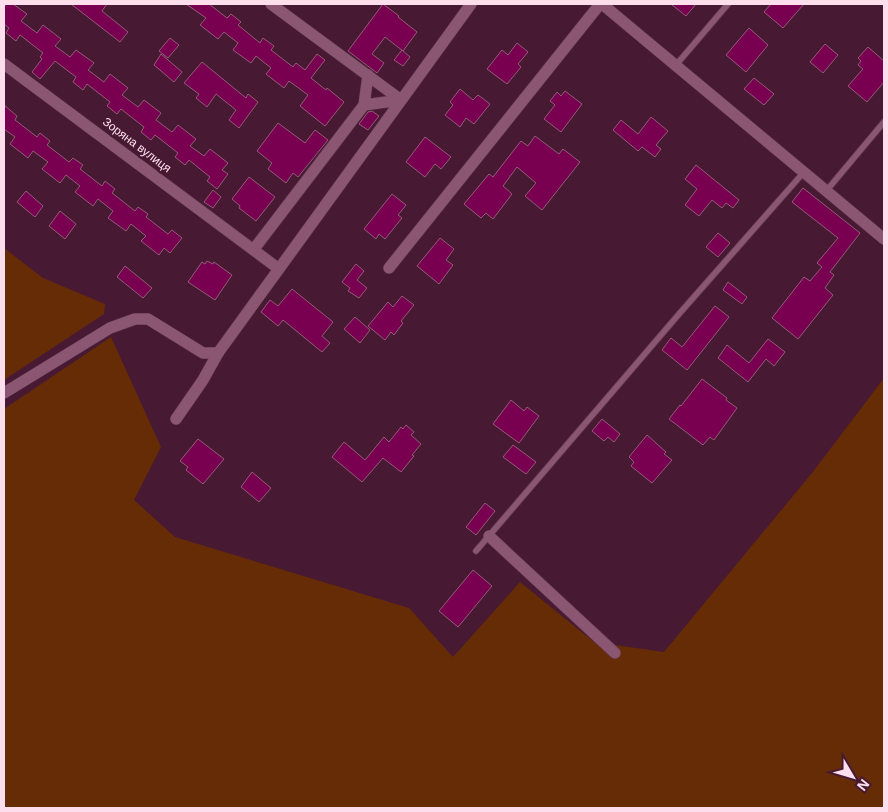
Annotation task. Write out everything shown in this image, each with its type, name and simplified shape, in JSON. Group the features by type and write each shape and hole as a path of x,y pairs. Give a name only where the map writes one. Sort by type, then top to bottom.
{"street":[{"path":"271,4 401,100"},
{"path":"176,419 218,353 471,4"},
{"path":"388,268 601,4 884,239"},
{"name":"Зоряна вулиця","path":"4,64 279,269"},
{"path":"254,249 364,105 368,76"},
{"path":"364,105 401,100"},
{"path":"4,393 110,328 135,319 148,319 203,353 218,353"},
{"path":"488,536 615,653"}],"lane":[{"path":"676,65 728,4"},
{"path":"827,190 884,122"},
{"path":"476,551 666,328 804,172"}],"shaded area":[{"path":"4,248 43,278 105,304 104,314 4,380"},
{"path":"111,337 161,447 134,500 175,537 409,608 453,657 520,582 594,642 664,652 812,473 884,378 884,808 4,808 4,409"}],"building":[{"path":"6,4 13,4 27,14 21,21 37,33 43,25 61,39 55,46 70,57 76,50 94,63 88,70 104,82 110,74 128,88 122,95 138,107 144,100 161,113 156,120 172,132 178,125 196,139 190,146 204,156 210,149 228,163 222,170 228,174 217,189 207,181 210,177 189,160 185,165 175,157 178,153 155,135 151,140 141,132 144,127 121,109 117,114 107,106 110,102 87,84 83,90 73,82 76,77 55,61 40,79 32,72 42,59 40,57 43,53 20,35 16,41 6,33 9,28 4,24 4,7"},
{"path":"71,4 107,4 102,11 128,32 120,42"},
{"path":"186,4 209,4 227,18 231,14 241,22 238,25 260,43 263,38 274,46 271,50 293,67 296,63 305,70 317,54 325,60 311,78 344,102 325,126 300,106 308,95 289,81 284,88 266,74 271,68 256,56 251,63 233,50 238,43 224,32 218,39 200,25 206,18"},
{"path":"383,4 417,32 403,51 385,37 372,54 384,63 377,73 348,51"},
{"path":"671,4 696,4 686,16"},
{"path":"771,4 804,4 783,28 764,12"},
{"path":"749,28 768,45 746,72 726,55"},
{"path":"170,38 179,45 168,58 159,51"},
{"path":"517,43 528,52 518,64 521,67 507,84 487,69 502,50 508,55"},
{"path":"825,44 838,55 823,73 810,62"},
{"path":"868,47 884,61 884,82 867,102 848,86 863,69 858,65 861,61 858,58"},
{"path":"402,50 410,57 403,66 394,60"},
{"path":"161,54 182,72 174,82 154,65"},
{"path":"202,62 246,98 248,94 258,102 239,128 229,120 236,110 216,94 207,107 196,98 199,94 184,83"},
{"path":"754,78 774,94 764,105 744,89"},
{"path":"460,89 473,100 478,95 490,104 474,124 466,118 460,127 445,115 453,105 450,102"},
{"path":"565,91 582,104 561,132 544,119 555,105 550,101 557,92 561,96"},
{"path":"4,105 17,116 15,120 37,137 40,133 50,141 47,145 69,162 73,158 83,165 80,169 102,186 105,181 115,189 112,193 135,211 138,207 148,214 146,217 168,234 172,230 182,238 170,253 164,248 159,255 141,241 146,236 131,224 126,231 108,218 113,211 98,199 93,206 75,192 80,186 66,175 60,183 42,169 48,162 33,151 28,158 10,144 15,137 4,129"},
{"path":"372,111 379,116 368,130 359,124 368,112"},
{"path":"651,117 668,131 656,145 661,149 655,157 642,147 638,151 613,130 621,120 638,134"},
{"path":"278,123 305,143 315,130 328,140 298,177 293,173 286,183 268,169 272,163 257,151"},
{"path":"535,136 559,154 563,149 580,162 542,210 525,196 536,183 517,167 503,186 512,194 493,219 486,213 481,218 464,204 489,174 493,177 521,141 528,146"},
{"path":"425,137 451,157 441,169 435,164 425,177 406,162"},
{"path":"696,165 739,200 733,208 726,203 722,208 712,200 699,216 685,205 697,189 685,179"},
{"path":"249,177 275,197 256,221 239,208 240,206 232,199"},
{"path":"803,188 860,233 830,272 834,275 825,288 833,295 798,339 772,318 804,277 810,281 822,267 817,263 838,238 792,202"},
{"path":"213,190 221,197 213,208 204,202"},
{"path":"26,191 43,206 35,217 17,202"},
{"path":"392,194 406,205 398,215 402,218 385,239 379,234 376,239 364,229"},
{"path":"60,211 76,224 65,239 49,226"},
{"path":"718,233 730,243 718,257 706,247"},
{"path":"440,238 454,249 446,260 453,265 439,284 417,266"},
{"path":"207,261 213,264 214,262 232,275 215,300 188,282 202,262 205,264"},
{"path":"356,264 364,271 357,280 367,288 359,298 348,291 350,288 342,282"},
{"path":"125,266 152,288 143,298 117,277"},
{"path":"728,282 747,297 742,304 723,290"},
{"path":"292,289 333,322 322,336 330,343 322,352 283,320 278,326 261,312 270,300 278,306"},
{"path":"402,296 414,305 401,321 403,323 394,335 391,332 385,340 368,326 388,302 393,307"},
{"path":"715,306 729,317 687,370 662,350 671,338 682,347"},
{"path":"355,317 370,330 360,343 344,329"},
{"path":"768,339 785,352 774,366 766,359 748,382 718,358 727,345 749,363"},
{"path":"702,379 737,408 714,440 710,437 703,445 669,419"},
{"path":"511,400 524,411 527,407 539,416 519,443 493,424"},
{"path":"602,419 620,434 614,442 608,437 604,441 592,431"},
{"path":"406,425 414,432 411,435 421,444 401,472 383,458 362,482 332,457 344,442 365,460 384,437 389,442 401,427 403,429"},
{"path":"647,435 672,460 652,483 631,466 634,462 629,457"},
{"path":"198,439 224,459 203,484 186,470 188,467 180,461"},
{"path":"513,445 536,462 526,474 503,457"},
{"path":"252,472 271,488 259,502 241,487"},
{"path":"485,503 495,511 476,535 466,527"},
{"path":"473,570 492,586 458,627 439,611"}]}
